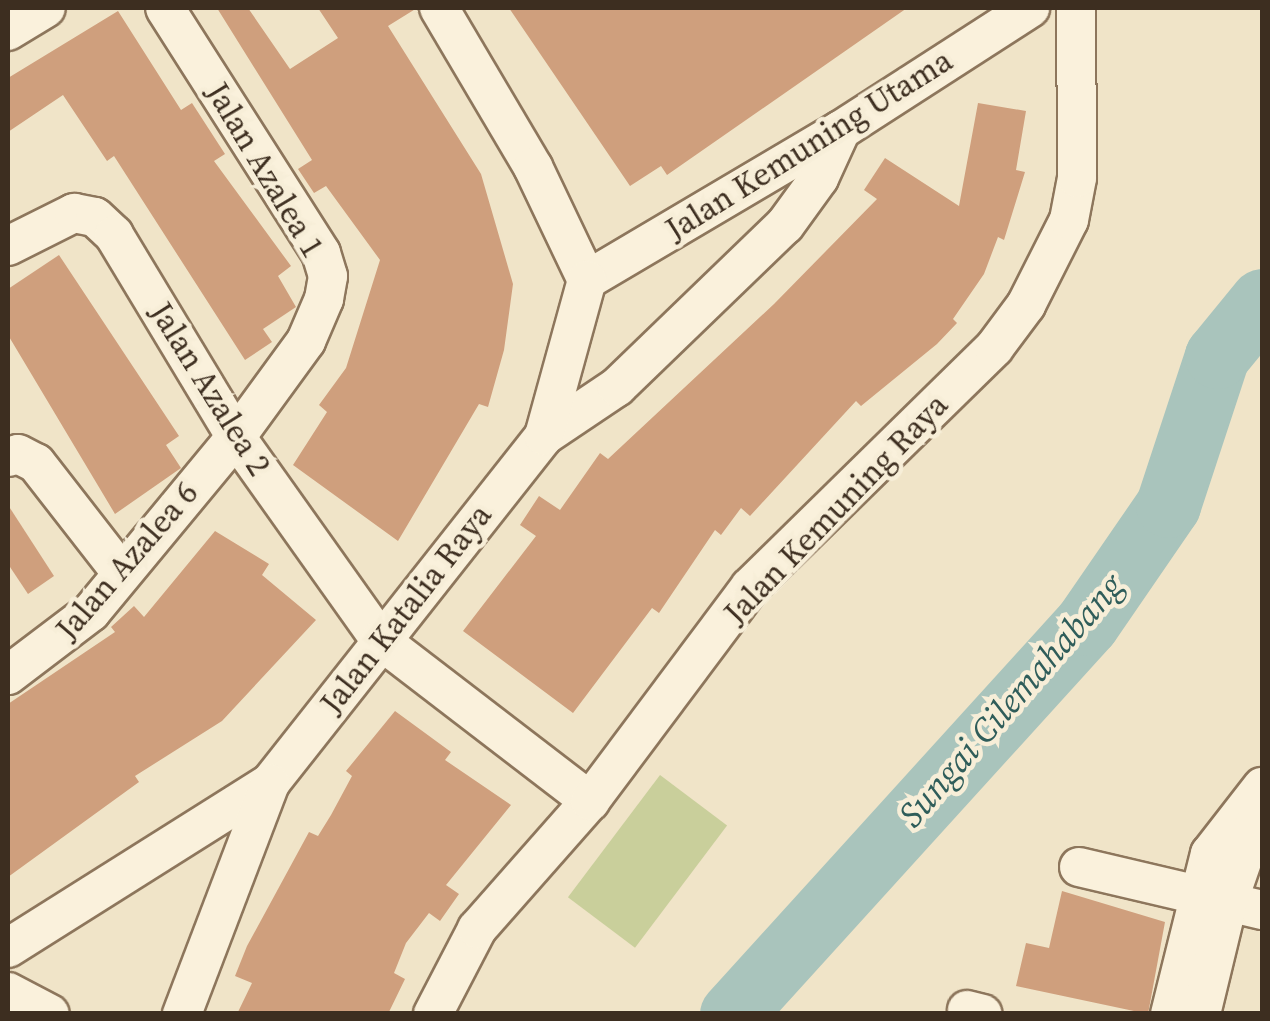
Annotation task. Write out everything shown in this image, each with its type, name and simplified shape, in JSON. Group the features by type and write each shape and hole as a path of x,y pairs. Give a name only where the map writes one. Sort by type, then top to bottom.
{"street":[{"path":"8,31 46,8"},
{"name":"Jalan Azalea 1","path":"165,8 320,253 328,276 306,342 236,436"},
{"path":"439,8 532,167 587,280"},
{"name":"Jalan Kemuning Utama","path":"587,280 840,130 1030,8"},
{"name":"Jalan Kemuning Raya","path":"433,1014 477,929 590,801 750,587 994,348 1042,279 1069,220 1077,178 1076,8"},
{"name":"Jalan Katalia Raya","path":"182,1014 270,783 544,436 617,387 786,225 819,178 840,130"},
{"name":"Jalan Azalea 2","path":"8,246 74,212 95,217 114,235 236,436 380,640 590,801"},
{"name":"Jalan Katalia Raya","path":"544,436 587,280"},
{"name":"Jalan Azalea 6","path":"8,675 77,628 120,571 236,436"},
{"path":"8,458 18,454 36,463 120,571"},
{"name":"Jalan Katalia Raya","path":"8,948 270,783"},
{"path":"1230,903 1210,854 1262,788"},
{"path":"1201,1014 1230,903 1262,804"},
{"path":"1079,867 1230,903"},
{"path":"1170,1014 1230,903"},
{"path":"8,992 50,1014"}],"green space":[{"path":"660,775 727,826 635,948 568,897"}],"building":[{"path":"217,8 248,8 290,69 338,38 318,8 417,8 388,26 481,174 513,284 504,350 488,407 479,404 398,541 293,465 327,412 319,405 346,368 380,260 326,186 314,193 298,169 312,160"},
{"path":"509,8 907,8 667,175 661,166 630,186"},
{"path":"118,11 181,110 192,103 225,154 214,161 291,266 278,276 296,307 263,329 272,342 245,360 114,156 107,161 63,95 8,132 8,78"},
{"path":"978,103 1026,111 1016,170 1025,172 1004,240 998,237 984,274 953,319 957,323 937,344 861,406 856,401 750,516 741,508 721,535 715,530 659,613 652,608 573,713 463,631 536,536 520,525 539,496 560,510 600,453 608,459 774,304 877,199 864,190 885,158 959,206"},
{"path":"59,255 179,436 166,445 181,468 115,514 8,335 8,289"},
{"path":"8,505 54,576 28,594 8,564"},
{"path":"215,531 269,564 262,575 316,620 222,721 135,776 139,782 8,877 8,704 115,632 111,627 134,606 144,617"},
{"path":"395,711 451,752 445,760 511,805 446,885 459,894 440,921 429,913 406,943 394,973 405,979 388,1014 237,1014 252,983 235,976 247,946 309,832 318,836 331,815 352,776 346,771"},
{"path":"1062,891 1165,922 1148,1014 1016,986 1026,943 1049,948"}],"waterway":[{"name":"Sungai Cilemahabang","path":"732,1014 1087,623 1168,505 1217,356 1262,301"}]}
